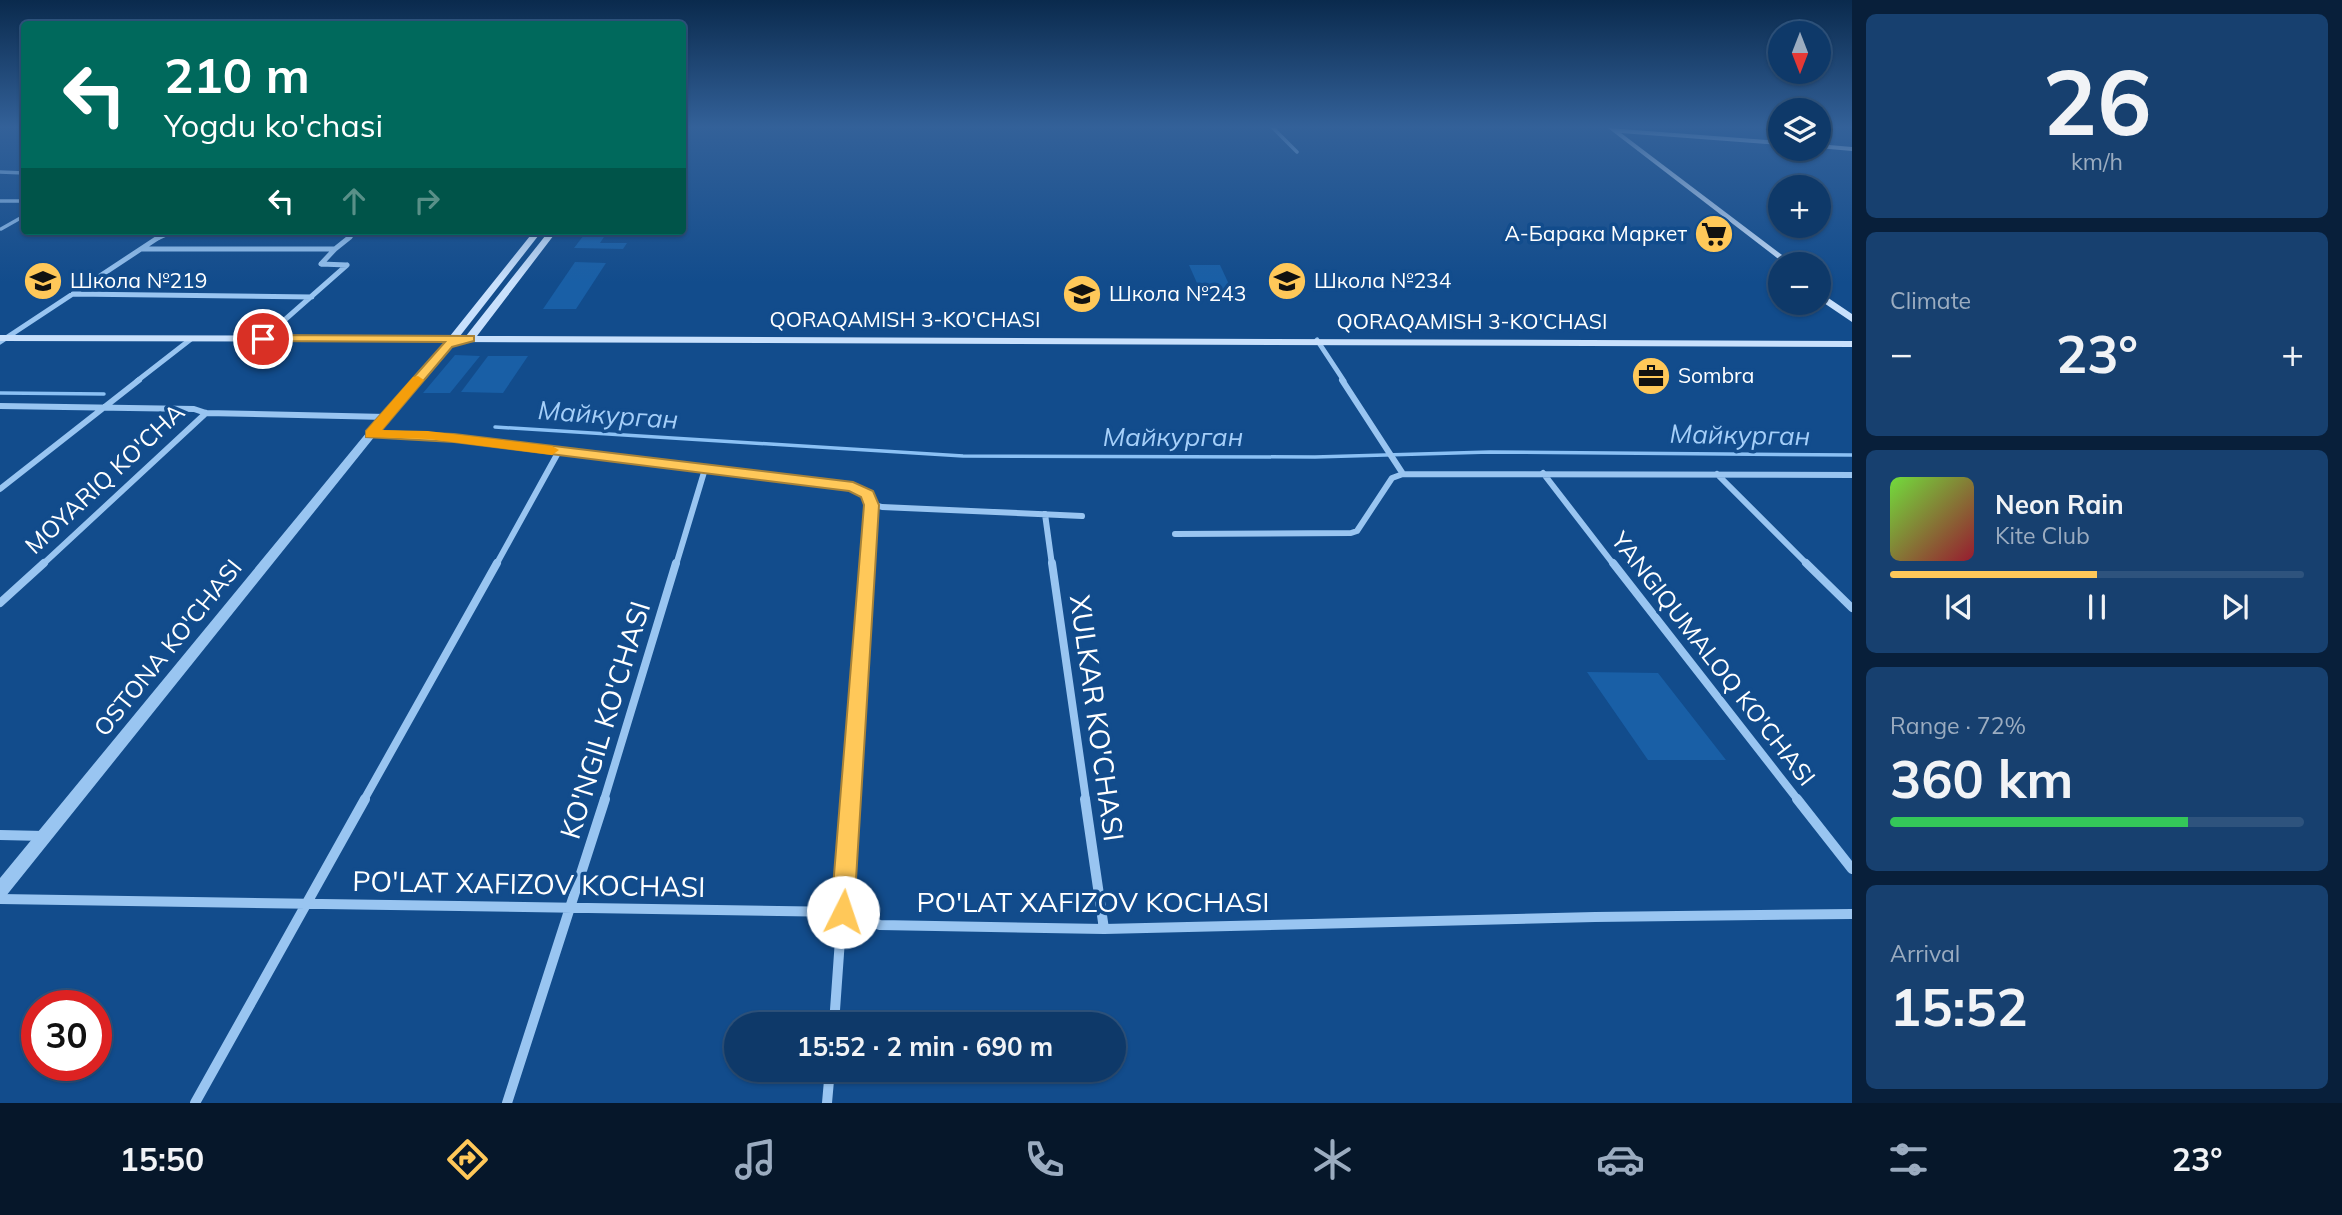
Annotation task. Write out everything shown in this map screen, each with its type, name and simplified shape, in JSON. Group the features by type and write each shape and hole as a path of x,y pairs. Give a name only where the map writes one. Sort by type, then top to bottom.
{"main road":[{"path":"1674,179 1768,254"},
{"path":"1677,179 1774,252"},
{"path":"450,342 535,235"},
{"path":"470,338 550,235"},
{"path":"1831,295 1852,310"},
{"path":"1831,304 1852,319"},
{"name":"QORAQAMISH 3-KO'CHASI","path":"187,342 263,339 450,342 470,338 1852,347"},
{"name":"QORAQAMISH 3-KO'CHASI","path":"1,341 1319,343"}],"street":[{"path":"0,201 21,201"},
{"path":"1,229 21,218"},
{"path":"1,341 142,248 167,235"},
{"path":"263,339 346,265 321,264 353,235"},
{"path":"142,248 335,249"},
{"path":"73,294 312,297"},
{"path":"0,489 187,342"},
{"name":"OSTONA KO'CHASI","path":"0,891 371,434 450,342"},
{"path":"1319,343 1403,474"},
{"path":"0,406 107,404 194,408 206,413 386,417"},
{"name":"MOYARIQ KO'CHA","path":"0,603 206,413"},
{"path":"371,434 428,435 853,487 868,494 872,505 835,1012"},
{"path":"195,1103 559,451"},
{"name":"KO'NGIL KO'CHASI","path":"507,1103 571,909 705,469"},
{"name":"YANGIQUMALOQ KO'CHASI","path":"1543,473 1852,869"},
{"path":"1175,534 1351,533 1357,531 1392,478 1403,474 1852,475"},
{"path":"1716,474 1852,608"},
{"path":"872,505 1082,516"},
{"name":"XULKAR KO'CHASI","path":"1045,514 1104,929"},
{"path":"0,835 45,836"},
{"name":"PO'LAT XAFIZOV KOCHASI","path":"0,899 843,912 880,925 1104,929 1595,917 1852,914"},
{"path":"827,1103 829,1082"}],"shaded area":[{"path":"584,235 605,235 600,243 627,243 623,249 574,248"},
{"path":"575,262 606,263 576,309 543,309"},
{"path":"1189,265 1220,265 1233,293 1201,292"},
{"path":"455,355 480,356 450,393 423,393"},
{"path":"488,356 528,356 503,393 461,392"},
{"path":"1587,672 1658,673 1726,760 1648,760"}],"waterway":[{"name":"Майкурган","path":"0,393 104,394"},
{"name":"Майкурган","path":"495,427 963,456 1315,457 1490,452 1852,455"}],"slow traffic":[{"path":"418,380 371,434 428,435 552,450"}],"place":[{"name":"А-Барака Маркет","path":"1714,234"},
{"name":"Школа №219","path":"43,281"},
{"name":"Школа №234","path":"1287,281"},
{"name":"Школа №243","path":"1082,294"},
{"name":"Sombra","path":"1651,376"}],"route":[{"path":"263,339 470,338 447,345 371,434 454,438 853,487 868,494 872,505 843,912"}]}
